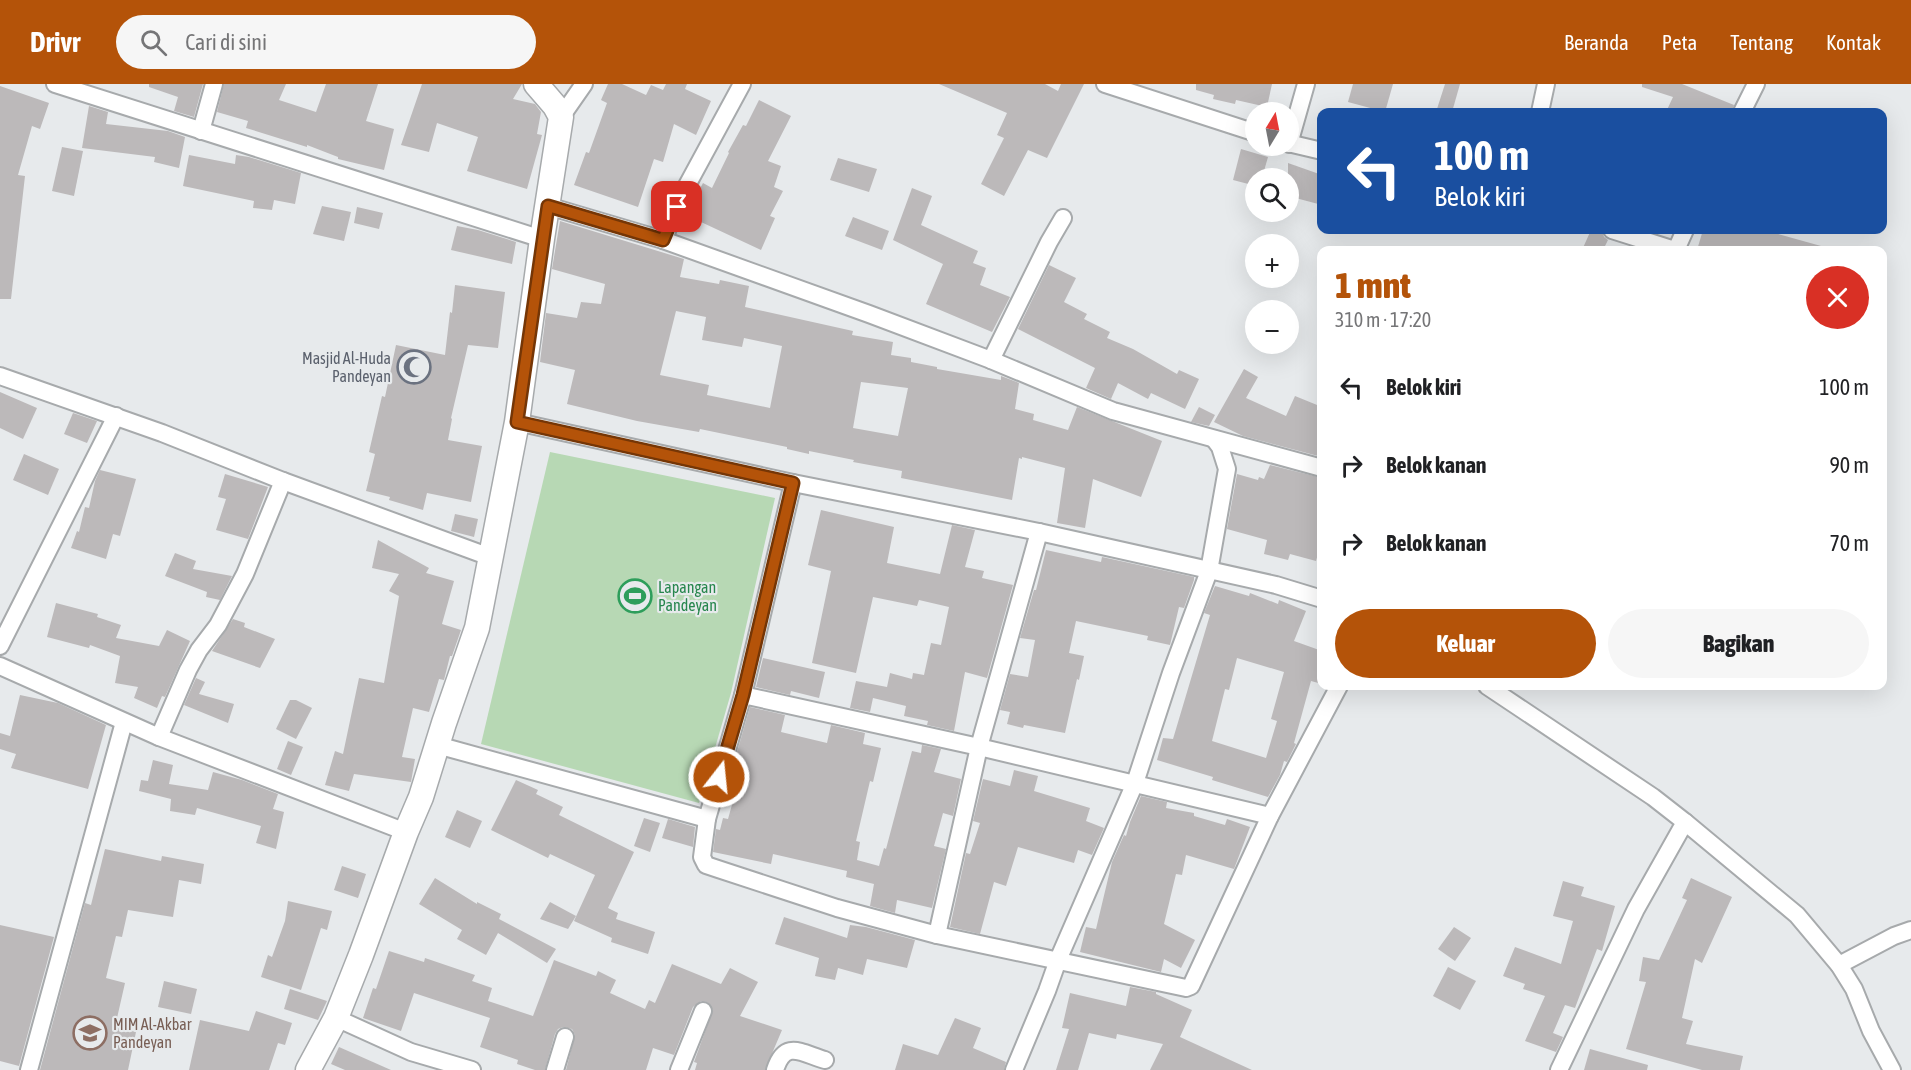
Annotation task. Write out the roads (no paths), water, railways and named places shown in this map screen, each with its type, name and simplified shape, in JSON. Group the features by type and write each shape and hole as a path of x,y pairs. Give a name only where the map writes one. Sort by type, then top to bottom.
{"street":[{"path":"55,84 542,238"},
{"path":"201,131 214,84"},
{"path":"536,84 555,106 561,117"},
{"path":"308,1070 336,1018 421,798 477,628 517,422 561,117 584,84"},
{"path":"663,240 684,191 742,84"},
{"path":"1105,84 1245,129"},
{"path":"1299,109 1306,84"},
{"path":"1541,108 1546,84"},
{"path":"1744,108 1756,84"},
{"path":"1299,146 1317,150"},
{"path":"548,206 663,240 991,360 1113,411 1317,467"},
{"path":"991,360 1063,218"},
{"path":"1625,234 1662,246"},
{"path":"0,376 116,416 283,481 490,557"},
{"path":"0,646 116,416"},
{"path":"517,422 793,483 1039,532 1276,585 1317,597"},
{"path":"1014,1070 1058,960 1135,783 1171,672 1209,571 1227,469 1223,453 1214,439"},
{"path":"159,737 188,670 218,625 245,574 283,481"},
{"path":"793,483 743,695 706,819 702,857 706,865 837,908 937,935 1189,987 1270,816 1337,690"},
{"path":"937,935 979,747 1039,532"},
{"path":"0,666 159,737 406,832"},
{"path":"1493,690 1653,797 1797,915 1839,965 1854,989 1870,1031 1892,1070"},
{"path":"743,695 979,747 1270,816"},
{"path":"28,1070 124,722"},
{"path":"437,745 706,819"},
{"path":"1558,1070 1636,909 1685,822"},
{"path":"1839,965 1894,936 1911,930"},
{"path":"679,1070 703,1011"},
{"path":"336,1018 411,1052 472,1070"},
{"path":"555,1070 565,1037"},
{"path":"775,1070 778,1059 790,1050 825,1060"}],"place":[{"name":"Masjid Al-Huda Pandeyan","path":"414,367"},
{"name":"Lapangan Pandeyan","path":"635,596"},
{"name":"MIM Al-Akbar Pandeyan","path":"90,1033"}]}
